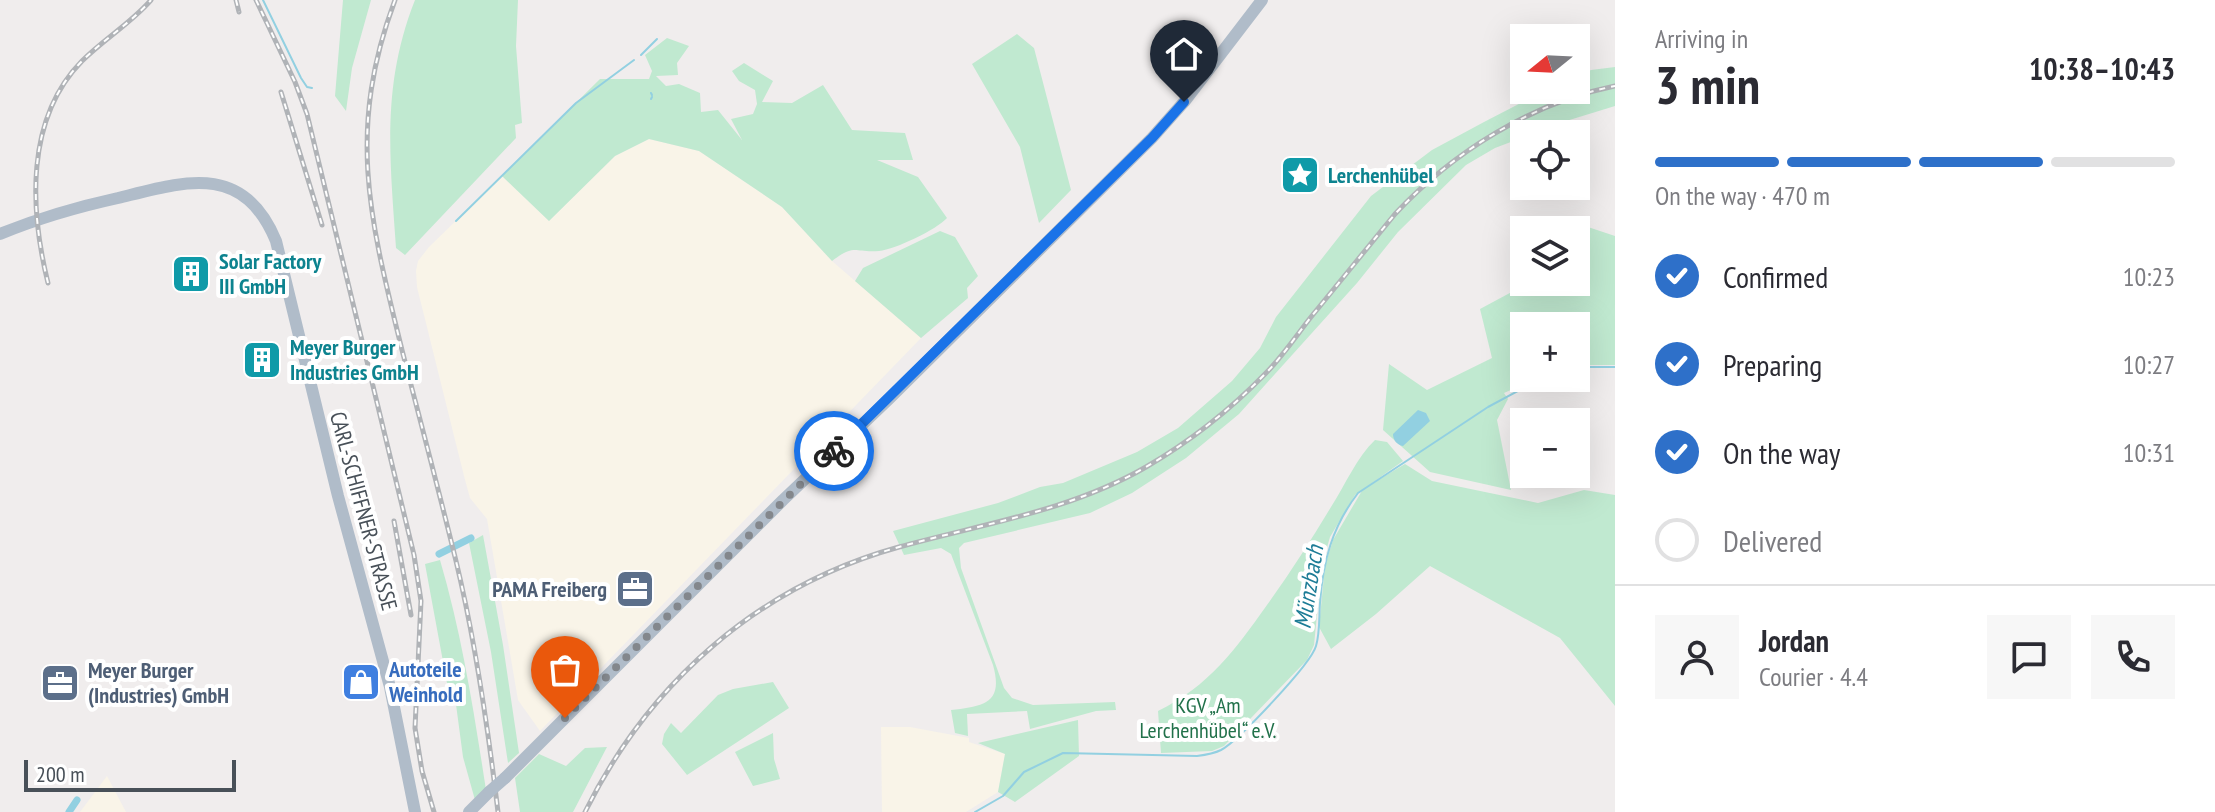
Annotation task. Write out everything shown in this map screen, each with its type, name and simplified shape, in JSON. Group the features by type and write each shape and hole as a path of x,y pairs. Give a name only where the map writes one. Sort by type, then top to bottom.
{"main road":[{"path":"469,812 1152,138 1184,102 1262,0"},
{"name":"CARL-SCHIFFNER-STRASSE","path":"0,234 66,210 190,182 219,185 238,193 263,216 276,241 338,496 390,687 415,812"}],"shaded area":[{"path":"649,139 699,151 782,207 832,261 921,338 540,731 518,700 487,519 470,498 417,287 416,271 418,261 429,247 502,176 549,221 615,156"},
{"path":"881,727 910,727 969,738 969,742 1005,754 998,792 966,812 882,812"},
{"path":"107,776 126,812 80,812"}],"green space":[{"path":"343,0 371,0 352,68 346,111 335,96"},
{"path":"415,0 518,0 516,46 522,123 515,125 516,138 405,255 396,248 390,123 397,63"},
{"path":"1017,34 1034,48 1071,190 1039,223 1020,147 972,64"},
{"path":"667,38 689,46 677,63 678,75 656,76 666,86 679,84 700,93 701,112 718,110 742,140 731,119 753,114 757,104 755,90 739,81 732,71 744,63 773,81 762,102 792,103 823,85 852,130 905,133 913,160 877,160 918,177 947,218 895,247 879,251 851,250 832,261 782,207 699,151 649,139 615,156 549,221 502,176 600,79 649,79 652,71 645,55"},
{"path":"1615,67 1615,106 1570,120 1510,120 1510,142 1466,165 1398,232 1357,283 1239,414 1186,458 1132,493 1090,513 964,543 959,548 961,568 1004,688 1012,698 1033,705 1115,702 1116,710 1096,711 1030,729 1027,711 967,714 968,736 955,733 951,710 988,701 996,688 993,665 951,554 941,548 904,555 893,531 998,503 1040,487 1063,483 1137,452 1178,428 1232,381 1260,348 1276,317 1371,196 1432,150 1519,104 1590,104 1591,70"},
{"path":"1590,228 1615,236 1615,365 1590,365 1590,312 1510,312 1510,390 1504,393 1508,399 1497,420 1511,490 1430,472 1383,430 1389,364 1427,390 1492,358 1480,309 1510,293 1510,296 1590,296"},
{"path":"940,231 955,237 978,276 967,288 968,298 921,338 855,281 863,268"},
{"name":"KGV „Am Lerchenhübel“ e.V.","path":"1375,440 1387,442 1403,461 1355,495 1330,537 1322,565 1314,645 1307,660 1224,746 1212,751 1161,753 1158,711 1192,690 1232,652 1284,581 1357,463"},
{"path":"1405,464 1432,481 1538,503 1584,490 1615,495 1615,706 1560,638 1430,566 1331,649 1319,627 1325,566 1333,540 1363,489"},
{"path":"483,535 519,753 508,763 491,652 469,543"},
{"path":"440,560 461,645 486,790 475,800 463,757 455,697 449,694 425,564"},
{"path":"773,682 789,708 687,775 662,744 671,723 681,733 718,695"},
{"path":"1078,720 1079,756 1015,802 998,792 1005,754 978,743"},
{"path":"773,733 774,759 780,779 753,786 735,752"},
{"path":"607,747 573,812 520,812 515,778 539,754 566,766 585,748"}],"water":[{"path":"1418,410 1426,413 1430,421 1403,446 1399,445 1393,434"}],"waterway":[{"path":"263,0 301,78 307,87 312,88"},
{"path":"641,55 657,39"},
{"path":"456,221 576,103 634,60"},
{"name":"Münzbach","path":"1590,367 1615,367"},
{"name":"Münzbach","path":"975,812 1003,796 1024,772 1063,753 1197,756 1218,751 1230,744 1288,684 1316,646 1326,559 1335,532 1358,493 1488,407 1516,392"},
{"path":"439,554 471,538"},
{"path":"69,812 77,800"}],"railway":[{"path":"48,283 36,196 41,137 50,110 63,84 82,61 151,0"},
{"path":"236,0 239,12"},
{"path":"256,0 307,114 414,555 421,601 415,728 422,771 434,812"},
{"path":"395,0 380,47 371,92 367,134 373,217 391,303 463,592 481,686 498,812"},
{"path":"585,812 611,765 641,722 675,682 713,646 755,614 799,587 848,564 899,547 1056,506 1146,467 1223,413 1265,374 1395,214 1442,170 1495,133 1524,118 1553,104 1615,86"},
{"path":"281,92 322,225"},
{"path":"394,521 411,615"}],"way so far":[{"path":"565,718 834,451"}],"place":[{"name":"Lerchenhübel","path":"1300,175"},
{"name":"Solar Factory III GmbH","path":"191,274"},
{"name":"Meyer Burger Industries GmbH","path":"262,360"},
{"name":"PAMA Freiberg","path":"635,589"},
{"name":"Autoteile Weinhold","path":"361,682"},
{"name":"Meyer Burger (Industries) GmbH","path":"60,683"}],"route":[{"path":"834,451 1152,138 1184,102"}]}
